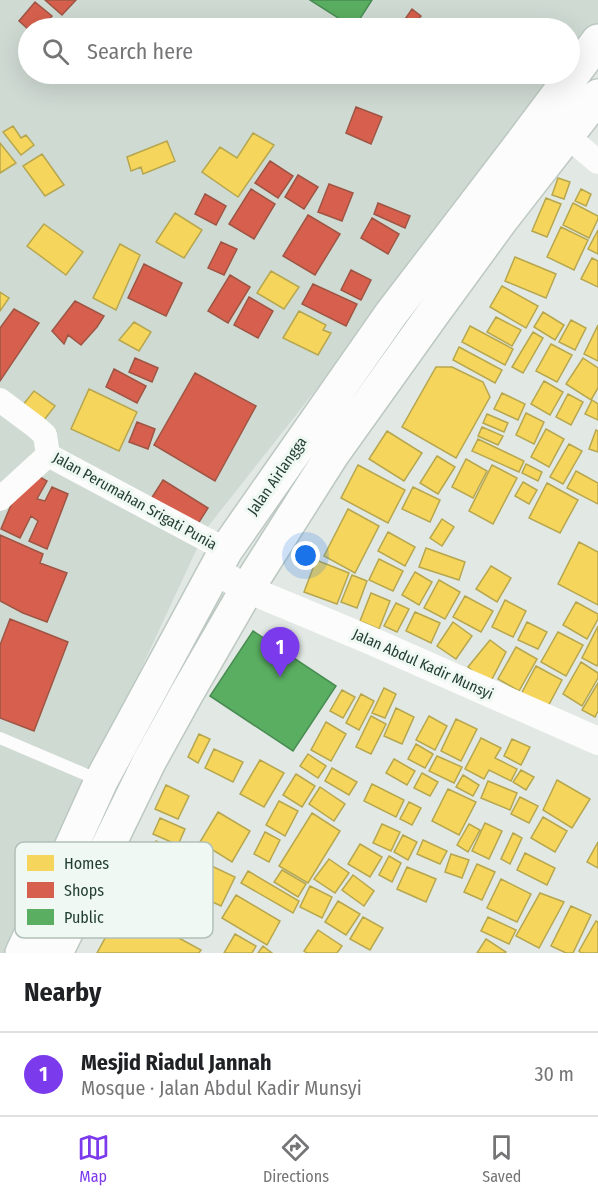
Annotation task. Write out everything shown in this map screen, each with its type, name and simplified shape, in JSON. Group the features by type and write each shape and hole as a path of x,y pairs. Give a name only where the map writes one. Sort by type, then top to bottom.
{"main road":[{"name":"Jalan Airlangga","path":"580,65 598,41"},
{"name":"Jalan Airlangga","path":"110,842 149,762 247,589 490,209 521,144 566,84"},
{"name":"Jalan Airlangga","path":"73,842 101,781 220,560 391,314 490,209 567,136 598,96"},
{"name":"Jalan Airlangga","path":"22,953 29,938"},
{"name":"Jalan Airlangga","path":"56,953 63,938"}],"street":[{"path":"567,136 598,162"},
{"name":"Jalan Perumahan Srigati Punia","path":"0,400 45,435 48,454 220,560"},
{"path":"0,499 48,454"},
{"name":"Jalan Abdul Kadir Munsyi","path":"220,560 247,589 367,639 598,741"}],"lane":[{"path":"0,738 101,781"}],"shaded area":[{"path":"0,0 598,0 598,31 580,54 580,18 18,18 18,84 557,84 206,529 61,842 15,842 16,938 9,953 0,953"}],"building: Homes":[{"path":"13,126 21,138 26,135 34,145 21,155 3,132"},
{"path":"253,133 274,145 238,197 202,172 220,147 237,158"},
{"path":"167,141 175,161 143,174 141,167 131,171 127,157"},
{"path":"0,143 16,163 0,173"},
{"path":"42,154 64,185 45,196 23,166"},
{"path":"558,178 570,182 564,199 552,195"},
{"path":"581,189 591,194 586,206 575,201"},
{"path":"546,198 561,204 547,237 532,231"},
{"path":"573,203 598,216 589,238 563,225"},
{"path":"175,213 202,230 184,258 156,242"},
{"path":"44,224 83,252 66,275 27,246"},
{"path":"561,227 588,240 574,270 547,257"},
{"path":"598,230 598,254 588,249"},
{"path":"120,244 140,255 116,310 93,298"},
{"path":"515,257 556,274 546,298 505,281"},
{"path":"592,258 598,261 598,287 581,279"},
{"path":"271,271 299,287 284,309 257,293"},
{"path":"502,286 538,306 526,328 490,307"},
{"path":"0,292 9,298 0,311"},
{"path":"299,311 326,325 323,330 331,333 318,355 283,338"},
{"path":"543,312 564,325 555,340 534,327"},
{"path":"496,317 521,330 512,346 487,332"},
{"path":"571,320 586,328 575,350 559,342"},
{"path":"134,322 151,332 139,351 119,340"},
{"path":"598,325 598,361 584,354"},
{"path":"470,326 513,349 505,365 462,342"},
{"path":"533,332 543,338 523,373 512,367"},
{"path":"551,344 572,355 557,382 536,371"},
{"path":"459,347 502,370 495,383 453,360"},
{"path":"583,358 598,368 598,388 591,400 566,384"},
{"path":"436,367 452,367 483,382 490,397 456,458 402,427"},
{"path":"544,381 563,392 550,415 531,404"},
{"path":"89,389 137,412 119,451 71,429"},
{"path":"34,391 55,406 44,420 22,406"},
{"path":"502,393 525,404 518,420 494,409"},
{"path":"568,394 583,402 571,425 556,417"},
{"path":"592,400 598,404 598,420 585,414"},
{"path":"526,413 544,422 534,444 516,435"},
{"path":"487,414 508,423 504,432 483,423"},
{"path":"482,427 503,436 498,445 478,436"},
{"path":"546,429 564,439 549,467 531,457"},
{"path":"596,430 598,431 598,452 589,449"},
{"path":"387,431 422,453 404,481 369,459"},
{"path":"478,439 524,461 519,472 472,451"},
{"path":"569,444 582,451 563,484 550,477"},
{"path":"437,456 455,467 438,494 420,483"},
{"path":"466,459 487,471 473,498 452,487"},
{"path":"526,464 542,472 538,481 522,473"},
{"path":"358,465 405,490 388,523 341,498"},
{"path":"492,465 517,478 493,524 469,511"},
{"path":"576,471 598,483 598,504 567,488"},
{"path":"523,482 537,490 529,504 515,496"},
{"path":"547,483 578,500 560,533 529,518"},
{"path":"413,487 440,500 430,522 402,509"},
{"path":"348,509 379,526 355,573 324,556"},
{"path":"442,519 454,527 442,546 430,538"},
{"path":"388,532 415,547 405,566 378,551"},
{"path":"579,542 598,552 598,605 558,584"},
{"path":"426,548 465,562 459,580 419,567"},
{"path":"379,559 403,571 393,591 369,580"},
{"path":"316,560 349,573 337,604 304,592"},
{"path":"491,566 511,578 497,602 476,589"},
{"path":"415,572 432,582 419,605 402,595"},
{"path":"352,575 367,581 357,608 341,602"},
{"path":"439,580 460,592 445,619 424,608"},
{"path":"371,593 390,601 379,629 360,621"},
{"path":"465,596 493,611 481,632 453,617"},
{"path":"505,600 526,611 513,637 492,627"},
{"path":"576,602 598,614 598,619 587,639 563,625"},
{"path":"396,603 409,609 397,632 384,626"},
{"path":"415,612 440,623 431,643 406,631"},
{"path":"453,622 472,636 456,659 437,646"},
{"path":"527,622 547,632 538,649 518,640"},
{"path":"598,626 598,663 597,666 582,658"},
{"path":"558,632 583,645 566,676 541,662"},
{"path":"490,640 506,652 489,685 468,667"},
{"path":"516,647 537,659 519,691 498,679"},
{"path":"581,662 598,673 598,678 582,706 563,694"},
{"path":"536,666 562,680 545,712 519,698"},
{"path":"598,683 598,711 595,717 582,710"},
{"path":"384,688 396,694 385,718 372,713"},
{"path":"342,690 355,697 343,718 330,711"},
{"path":"361,694 374,701 359,730 346,723"},
{"path":"396,708 414,717 402,744 384,736"},
{"path":"371,716 386,724 371,754 356,747"},
{"path":"429,716 447,726 435,750 416,740"},
{"path":"456,719 477,729 461,761 441,751"},
{"path":"326,722 346,734 331,761 311,750"},
{"path":"199,734 210,739 198,763 188,757"},
{"path":"481,738 501,748 495,758 517,769 511,781 489,770 484,779 465,769"},
{"path":"512,739 530,747 521,765 504,756"},
{"path":"416,744 433,754 425,768 408,759"},
{"path":"214,749 243,762 233,782 205,768"},
{"path":"308,754 326,766 318,778 300,766"},
{"path":"437,756 462,767 454,783 429,771"},
{"path":"394,759 415,771 407,785 386,773"},
{"path":"260,760 284,773 264,807 240,794"},
{"path":"332,768 357,782 349,795 325,781"},
{"path":"521,770 534,777 526,790 513,782"},
{"path":"422,773 438,782 430,796 414,788"},
{"path":"296,774 315,786 302,807 283,795"},
{"path":"463,775 479,785 473,796 456,787"},
{"path":"557,780 590,799 572,828 543,810"},
{"path":"488,781 517,793 510,810 481,798"},
{"path":"372,784 404,800 396,817 364,801"},
{"path":"166,785 189,796 178,819 155,809"},
{"path":"320,787 345,804 334,821 309,804"},
{"path":"448,789 476,802 459,835 432,821"},
{"path":"520,797 538,806 529,823 511,814"},
{"path":"279,801 298,811 285,836 266,825"},
{"path":"409,802 421,808 412,825 400,819"},
{"path":"218,812 250,831 232,862 213,850 213,842 200,842"},
{"path":"312,813 340,831 308,883 279,866"},
{"path":"543,817 567,831 555,852 531,838"},
{"path":"160,818 185,829 179,842 171,842 153,834"},
{"path":"485,823 502,831 489,859 472,851"},
{"path":"382,824 400,832 391,851 373,843"},
{"path":"469,824 480,830 468,852 457,845"},
{"path":"265,832 280,840 269,862 254,854"},
{"path":"513,833 522,838 510,864 501,859"},
{"path":"403,835 417,842 408,860 394,852"},
{"path":"423,840 447,851 440,864 417,854"},
{"path":"598,842 598,868 587,862"},
{"path":"360,844 382,857 370,877 348,864"},
{"path":"525,853 555,868 547,885 517,870"},
{"path":"451,854 469,860 462,878 445,872"},
{"path":"389,856 401,863 392,882 379,875"},
{"path":"329,859 349,873 335,893 314,879"},
{"path":"477,864 495,872 482,900 464,892"},
{"path":"213,867 235,877 221,906 213,902"},
{"path":"407,867 436,879 426,902 397,889"},
{"path":"282,870 306,884 298,897 274,882"},
{"path":"248,871 299,901 293,913 241,883"},
{"path":"353,875 374,891 364,906 342,890"},
{"path":"501,879 531,894 517,922 487,908"},
{"path":"310,886 332,897 322,918 300,907"},
{"path":"540,893 564,902 539,948 516,936"},
{"path":"236,895 280,921 267,945 222,918"},
{"path":"338,901 360,914 346,935 325,922"},
{"path":"571,906 591,915 573,953 566,953 551,946"},
{"path":"363,917 383,928 370,950 350,939"},
{"path":"488,917 516,930 509,944 481,931"},
{"path":"596,921 598,922 598,953 581,953 579,951"},
{"path":"318,930 342,946 337,953 307,953 304,951"},
{"path":"235,934 256,946 252,953 224,953"},
{"path":"105,938 179,938 201,950 199,953 97,953"},
{"path":"486,939 506,952 477,953"},
{"path":"263,946 272,953 258,953"}],"building: Shops":[{"path":"45,0 76,0 62,15"},
{"path":"35,2 52,16 50,18 22,18"},
{"path":"412,9 421,16 419,18 406,18"},
{"path":"356,107 382,117 371,144 346,133"},
{"path":"270,161 293,176 278,198 255,183"},
{"path":"298,175 318,187 304,209 285,197"},
{"path":"329,184 353,193 342,221 318,212"},
{"path":"251,189 275,204 254,239 229,224"},
{"path":"205,194 226,206 216,225 195,214"},
{"path":"378,203 410,216 405,228 374,214"},
{"path":"308,215 340,234 315,275 283,256"},
{"path":"372,218 399,234 388,254 361,238"},
{"path":"221,242 237,249 224,275 208,268"},
{"path":"144,264 182,283 166,316 128,298"},
{"path":"351,270 371,280 361,300 341,290"},
{"path":"230,275 250,287 228,323 208,311"},
{"path":"313,284 357,304 346,326 302,304"},
{"path":"249,297 273,311 258,338 234,325"},
{"path":"75,301 104,316 81,345 68,335 64,344 52,331"},
{"path":"14,309 39,323 0,381 0,328"},
{"path":"135,358 158,368 152,382 129,372"},
{"path":"114,369 146,386 137,403 106,387"},
{"path":"195,373 256,406 215,481 154,445"},
{"path":"137,422 155,429 148,449 129,442"},
{"path":"31,472 47,481 37,499 45,501 52,487 68,494 47,549 29,541 38,521 31,516 20,538 1,529 21,481"},
{"path":"163,480 208,508 194,530 149,502"},
{"path":"0,535 43,554 40,563 67,573 47,622 0,601"},
{"path":"10,619 68,642 34,731 0,718 0,645"}],"building: Public":[{"path":"310,0 372,0 360,18 338,18"},
{"path":"253,631 336,686 293,751 210,696"}],"place":[{"name":"Mesjid Riadul Jannah","path":"280,677"}]}
